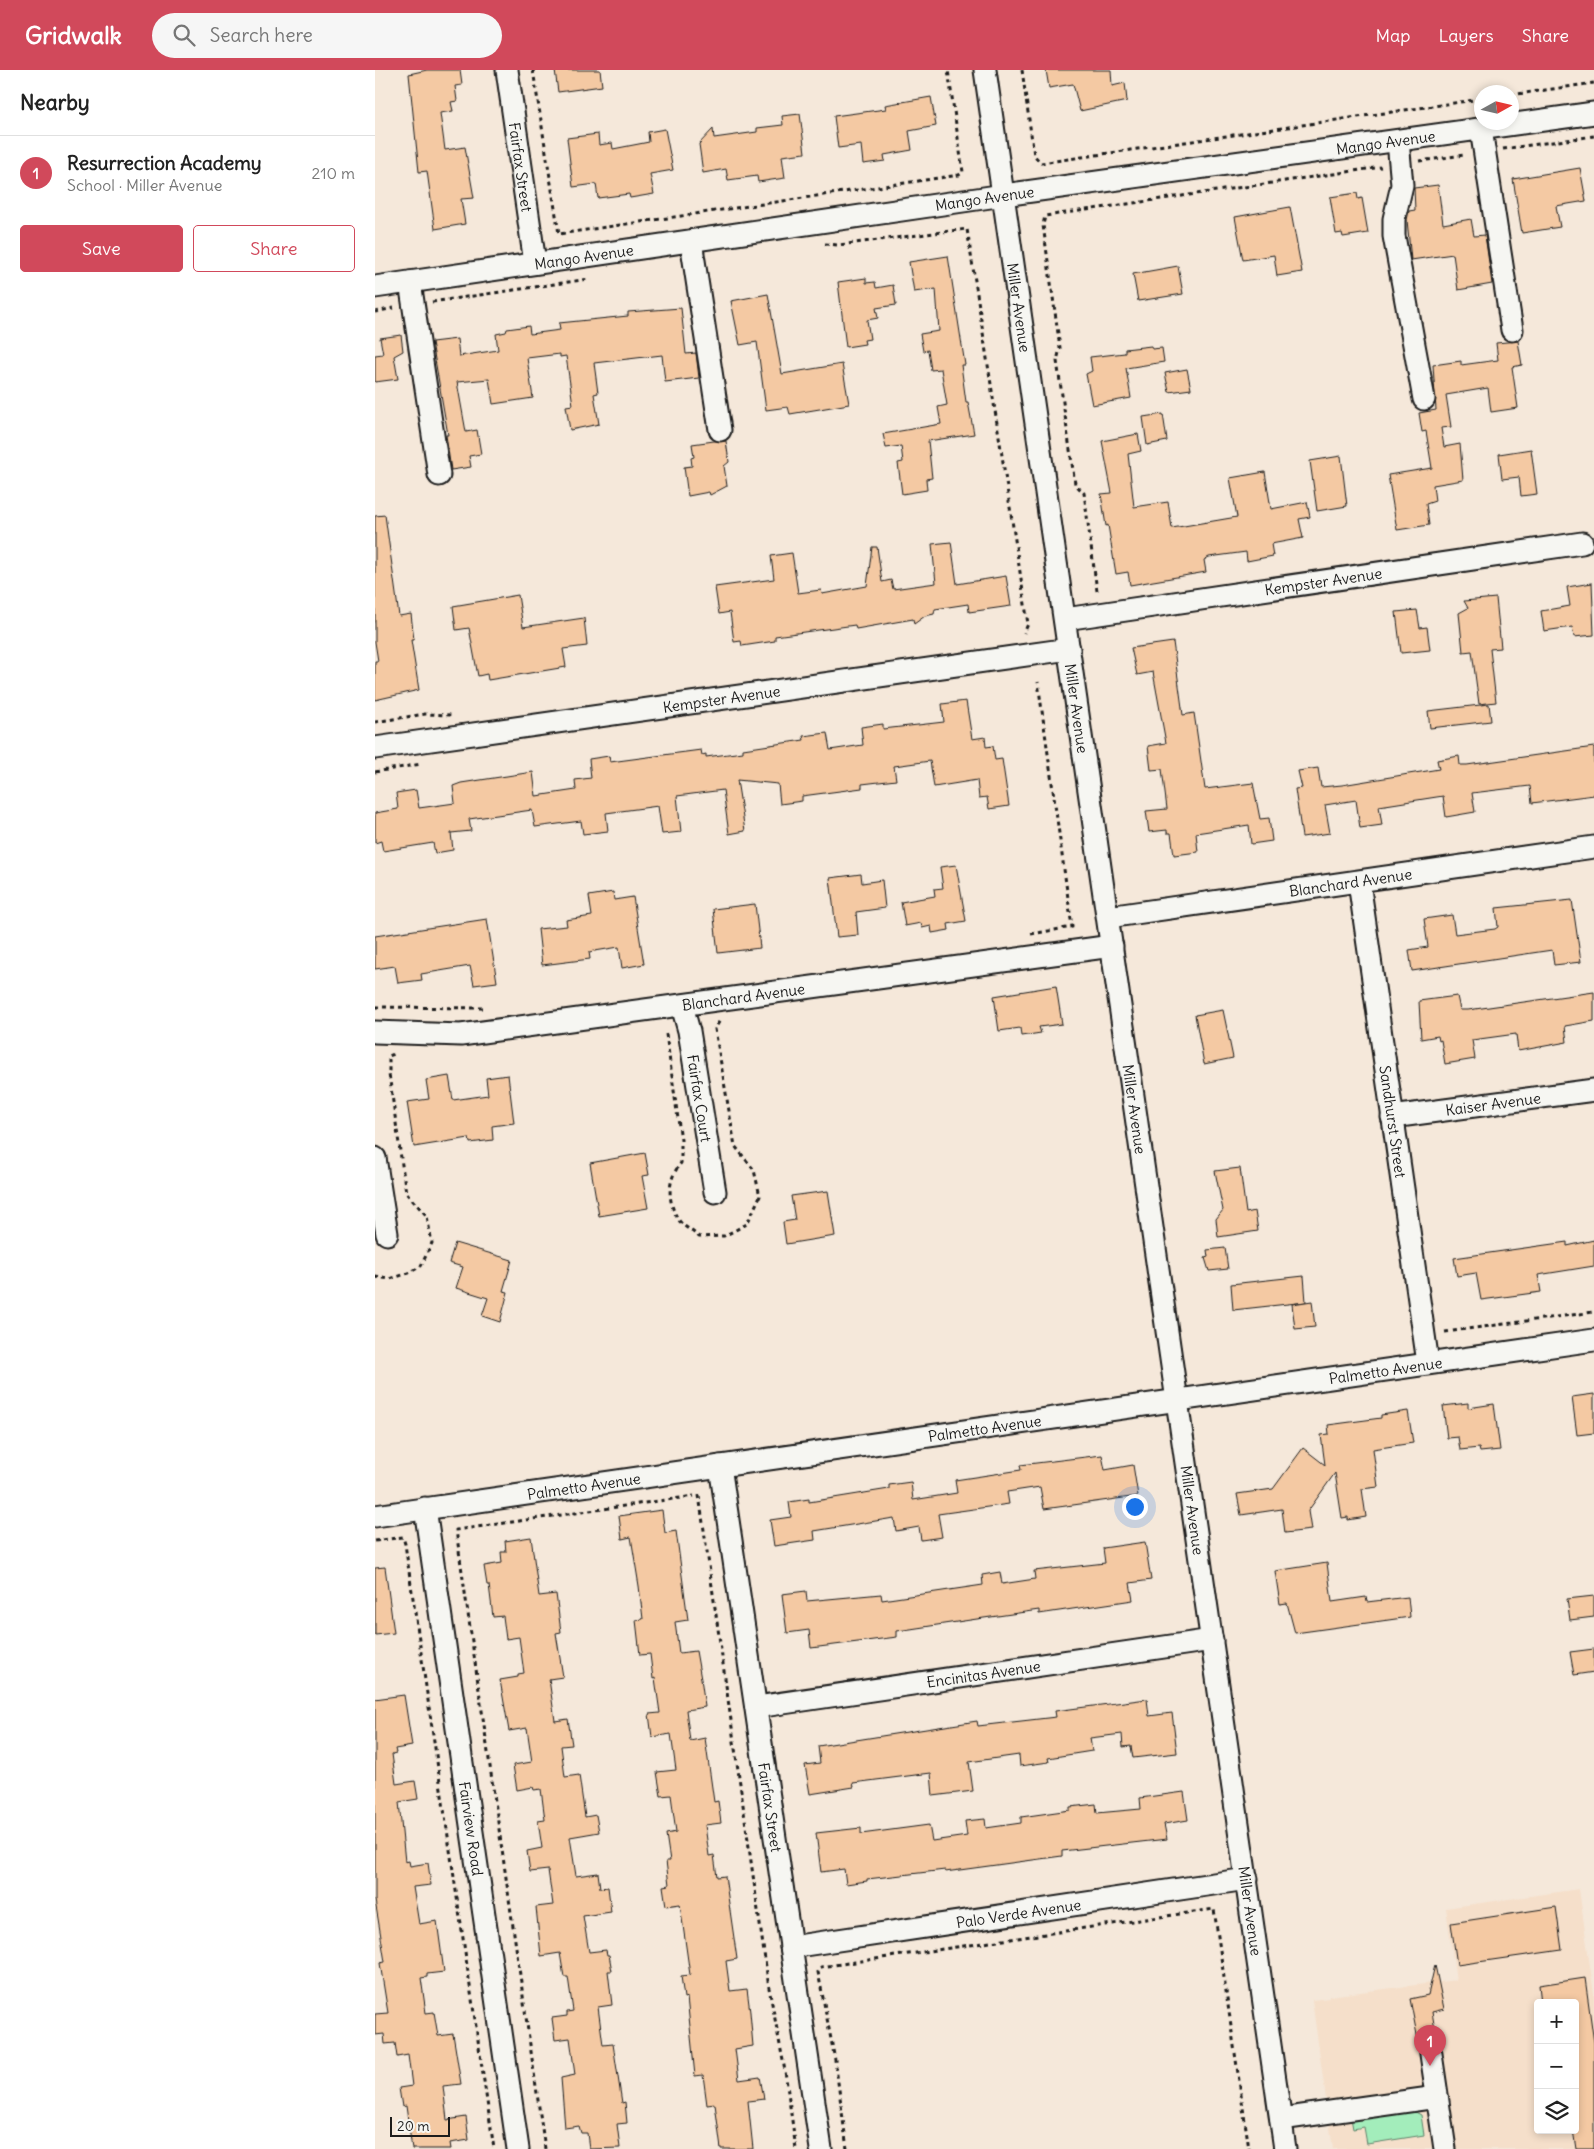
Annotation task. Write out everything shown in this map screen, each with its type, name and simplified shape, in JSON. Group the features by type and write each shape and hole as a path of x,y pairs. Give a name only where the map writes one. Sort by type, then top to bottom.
{"street":[{"name":"Fairfax Street","path":"507,70 535,263"},
{"name":"Miller Avenue","path":"985,70 1285,2149"},
{"name":"Mango Avenue","path":"1519,124 1594,113"},
{"name":"Mango Avenue","path":"375,287 1003,195 1475,130"},
{"path":"1481,130 1512,330"},
{"path":"1398,142 1402,185 1394,219 1394,236 1424,399"},
{"path":"691,240 720,430"},
{"path":"410,282 439,475"},
{"name":"Kempster Avenue","path":"1065,619 1582,543"},
{"name":"Kempster Avenue","path":"375,748 1069,649"},
{"name":"Blanchard Avenue","path":"1108,917 1594,847"},
{"name":"Sandhurst Street","path":"1359,882 1428,1363"},
{"name":"Blanchard Avenue","path":"375,1032 461,1035 1112,946"},
{"name":"Fairfax Court","path":"682,1006 689,1031 715,1192"},
{"name":"Kaiser Avenue","path":"1392,1117 1594,1090"},
{"path":"375,1158 387,1234"},
{"name":"Palmetto Avenue","path":"375,1516 1594,1340"},
{"name":"Fairfax Street","path":"720,1466 821,2149"},
{"name":"Fairview Road","path":"425,1508 518,2149"},
{"name":"Encinitas Avenue","path":"756,1707 1212,1640"},
{"name":"Palo Verde Avenue","path":"791,1947 1247,1880"},
{"path":"1431,2054 1445,2149"},
{"path":"1281,2118 1437,2096"}],"path":[{"path":"533,70 559,234 959,175 963,172 948,70"},
{"path":"1022,70 1033,155 1041,163 1474,100"},
{"path":"1519,94 1594,83"},
{"path":"1097,591 1084,493 1075,484 1057,361 1060,348 1043,225 1045,216 1594,136"},
{"path":"824,244 838,245 967,229 1028,624 1026,633 1016,634"},
{"path":"375,312 414,304 598,277"},
{"path":"1021,936 1072,927 1038,682"},
{"path":"375,722 425,714 457,715"},
{"path":"375,1007 483,1008 491,1013"},
{"path":"375,1277 390,1279 409,1273 421,1266 432,1243 427,1216 406,1193 389,1074 389,1056 399,1052"},
{"path":"1445,1332 1594,1312"},
{"path":"699,1495 769,1988 785,2071 796,2149"},
{"path":"545,2149 456,1530 694,1496"},
{"path":"375,1541 403,1537 405,1544 494,2149"},
{"path":"847,2149 835,2060 818,1972 821,1967 1214,1908 1249,2149"}],"shaded area":[{"path":"1579,1889 1594,1994 1594,2149 1333,2149 1312,2000 1329,1998 1329,1996 1456,1980 1446,1908"}],"green space":[{"path":"1410,2109 1421,2115 1424,2135 1367,2144 1364,2127 1353,2129 1351,2118"}],"building":[{"path":"427,70 460,70 462,85 455,86 457,101 451,102 453,111 440,113 445,150 465,147 474,198 461,199 465,224 435,229 427,171 419,172 409,74"},
{"path":"555,70 600,70 602,86 558,92"},
{"path":"1046,70 1111,70 1112,86 1125,83 1127,101 1080,111 1073,84 1049,88"},
{"path":"931,97 936,126 909,131 912,150 884,155 885,161 863,164 861,145 838,148 834,116 886,109 885,105"},
{"path":"800,114 805,153 782,156 785,178 758,182 757,176 728,180 726,169 703,173 699,144 713,129 714,138 757,132 757,128 783,125 782,116"},
{"path":"665,129 673,170 650,174 654,194 630,198 629,194 598,198 596,184 573,187 567,138 598,134 599,145 612,143 613,149 649,142 648,132"},
{"path":"1580,168 1586,201 1556,206 1560,227 1522,233 1513,179"},
{"path":"1438,185 1443,224 1471,219 1474,236 1485,235 1492,284 1458,290 1453,254 1411,260 1407,220 1409,211 1415,210 1414,188"},
{"path":"1357,193 1358,199 1362,198 1368,233 1343,237 1342,233 1336,234 1330,197"},
{"path":"1290,207 1302,272 1277,276 1274,255 1243,260 1235,217"},
{"path":"948,256 965,365 961,365 966,402 968,402 974,434 928,441 932,478 926,479 927,490 902,494 898,463 903,462 901,446 886,448 883,434 941,424 938,407 947,405 941,369 931,370 928,350 923,351 920,334 939,331 936,289 914,292 909,262"},
{"path":"1178,266 1183,294 1138,301 1133,274"},
{"path":"866,278 866,283 875,282 876,288 893,285 896,305 876,308 878,318 867,320 870,339 864,340 865,344 846,347 838,282"},
{"path":"768,294 782,374 842,364 849,404 790,414 788,407 766,410 757,342 740,345 731,301"},
{"path":"681,308 686,354 696,353 699,378 665,382 662,355 594,363 598,393 594,394 599,424 570,430 566,406 573,405 566,356 560,357 560,354 527,358 533,398 493,404 489,379 457,382 466,432 477,430 481,454 469,456 471,467 451,470 446,435 448,435 432,342 457,339 459,356 498,350 496,334 506,332 507,329 529,326 530,334 560,330 559,323 628,316 628,312"},
{"path":"401,335 403,351 394,356 398,379 375,382 375,355 383,354 380,338"},
{"path":"1518,341 1522,365 1512,367 1518,408 1491,412 1488,388 1446,395 1451,427 1441,428 1444,447 1460,444 1463,480 1433,485 1435,501 1426,504 1429,525 1397,530 1388,475 1432,468 1426,431 1422,432 1419,413 1436,410 1433,365 1461,361 1461,365 1498,360 1496,343"},
{"path":"1151,346 1152,349 1162,348 1164,362 1126,368 1131,398 1092,405 1086,374 1092,371 1090,357 1125,353 1125,349"},
{"path":"1187,369 1191,389 1169,392 1165,373"},
{"path":"1163,414 1167,441 1147,445 1143,417"},
{"path":"1138,434 1141,451 1128,454 1134,507 1168,502 1172,528 1237,517 1230,478 1265,472 1271,509 1307,502 1310,517 1299,519 1303,538 1271,544 1273,556 1247,561 1246,552 1209,557 1204,560 1206,572 1130,585 1128,572 1116,574 1108,525 1106,526 1101,494 1112,493 1102,441"},
{"path":"726,441 729,462 724,466 727,486 710,495 709,492 688,496 684,467 692,466 691,458 694,457 692,444"},
{"path":"1531,449 1537,494 1521,496 1519,477 1502,479 1499,454"},
{"path":"1341,456 1347,506 1317,511 1310,461"},
{"path":"385,515 399,616 411,614 414,640 411,640 419,690 375,700 375,661 378,661 375,642 375,516"},
{"path":"951,542 957,584 1006,576 1011,606 969,612 968,604 935,609 934,614 925,616 914,624 913,619 856,629 855,625 775,636 775,641 742,646 741,641 734,642 730,612 719,614 715,587 774,579 771,556 792,553 798,593 821,590 822,594 867,586 872,547 877,547 882,582 891,580 893,589 936,583 932,544"},
{"path":"1592,583 1594,635 1574,637 1572,627 1544,631 1541,611 1570,606 1567,587"},
{"path":"518,595 523,627 584,618 587,646 563,649 566,667 488,680 487,674 478,676 469,628 456,630 453,606"},
{"path":"1496,598 1501,648 1490,649 1496,702 1479,704 1472,651 1463,652 1459,613 1468,608 1464,601"},
{"path":"1417,610 1420,628 1427,627 1430,650 1401,653 1396,612"},
{"path":"1173,642 1183,715 1194,713 1205,789 1253,783 1260,819 1269,818 1272,841 1251,844 1249,825 1196,833 1198,852 1174,855 1171,833 1167,833 1167,830 1149,832 1146,811 1167,809 1162,769 1151,770 1148,746 1166,743 1153,672 1137,675 1131,648"},
{"path":"966,701 972,739 985,737 986,747 993,746 995,760 1002,759 1009,806 989,809 987,797 979,798 977,780 934,787 930,761 894,766 896,780 862,784 862,788 802,796 802,801 780,804 778,784 737,780 745,831 729,834 723,790 677,796 681,832 662,834 658,806 606,813 608,831 583,834 581,821 535,827 532,810 469,819 471,831 451,833 453,850 435,853 433,843 383,851 381,841 375,843 375,813 398,809 396,793 416,790 419,808 455,803 453,786 461,783 533,772 536,796 576,790 575,780 591,778 589,759 609,756 610,762 701,750 702,755 706,754 706,757 743,752 743,749 804,740 803,736 827,733 830,750 863,745 861,727 883,724 883,729 944,722 942,704"},
{"path":"1489,704 1491,721 1430,728 1428,711"},
{"path":"1594,747 1594,795 1532,803 1530,786 1472,793 1475,812 1446,817 1443,796 1379,806 1382,825 1360,828 1356,800 1325,805 1330,833 1302,837 1295,789 1302,788 1298,771 1318,768 1321,787 1439,769 1437,760 1459,756 1460,765 1467,765"},
{"path":"956,865 966,921 948,924 949,930 932,933 931,926 922,928 921,923 905,926 901,902 935,896 934,889 943,888 940,867"},
{"path":"861,874 862,883 882,880 885,908 856,912 858,935 837,937 830,878"},
{"path":"613,892 614,900 633,897 644,964 622,968 619,947 589,952 590,959 542,965 538,929 567,926 566,920 592,916 589,896"},
{"path":"1572,900 1581,962 1554,965 1552,950 1412,971 1409,950 1428,947 1424,919 1452,915 1455,934 1495,929 1498,927 1496,908"},
{"path":"755,904 760,948 718,953 713,909"},
{"path":"487,919 497,982 474,985 470,966 421,974 422,980 398,983 395,966 375,969 375,936"},
{"path":"1056,986 1062,1024 1039,1027 1041,1033 1021,1036 1020,1028 999,1031 994,996"},
{"path":"1594,992 1594,1021 1565,1026 1567,1042 1518,1051 1516,1034 1472,1040 1475,1059 1445,1064 1441,1040 1439,1041 1438,1036 1421,1039 1419,1001 1457,996 1460,1010 1468,1010"},
{"path":"1223,1010 1233,1058 1204,1064 1195,1015"},
{"path":"508,1075 514,1123 492,1126 493,1140 470,1143 469,1138 414,1147 407,1102 429,1099 426,1080 449,1076 453,1100 488,1095 486,1078"},
{"path":"645,1153 649,1175 642,1176 648,1208 599,1216 590,1163"},
{"path":"1240,1168 1246,1213 1255,1211 1258,1231 1218,1237 1216,1219 1223,1210 1215,1171"},
{"path":"828,1191 835,1236 786,1244 783,1222 795,1220 791,1196"},
{"path":"1594,1240 1594,1266 1538,1275 1541,1292 1481,1300 1476,1273 1457,1276 1454,1258 1567,1242 1567,1246"},
{"path":"455,1243 512,1260 503,1291 508,1292 500,1322 482,1316 488,1298 456,1288 463,1267 449,1263"},
{"path":"1225,1248 1228,1269 1209,1271 1205,1258 1208,1257 1207,1250"},
{"path":"1304,1276 1306,1302 1233,1310 1231,1284"},
{"path":"1312,1301 1315,1327 1295,1329 1292,1304"},
{"path":"1594,1394 1594,1433 1577,1435 1572,1397"},
{"path":"1468,1403 1468,1408 1494,1404 1500,1450 1480,1452 1479,1448 1460,1450 1458,1437 1447,1438 1443,1406"},
{"path":"1408,1411 1413,1443 1373,1449 1378,1487 1362,1489 1366,1517 1348,1520 1348,1517 1342,1518 1335,1473 1308,1511 1311,1530 1285,1533 1282,1509 1241,1515 1237,1494 1273,1489 1303,1448 1325,1465 1321,1435 1329,1434 1328,1425 1381,1418 1381,1415"},
{"path":"1102,1455 1105,1470 1133,1465 1138,1496 1044,1509 1040,1487 1007,1492 1009,1504 938,1514 942,1537 921,1540 919,1527 896,1531 894,1518 814,1531 815,1540 774,1546 770,1520 791,1517 789,1502 809,1499 809,1502 889,1489 889,1485 911,1482 913,1500 957,1493 955,1480 1021,1470 1020,1465"},
{"path":"662,1510 665,1533 676,1531 688,1620 675,1622 679,1653 696,1651 702,1685 705,1707 686,1710 690,1741 705,1738 714,1802 718,1801 721,1823 705,1825 709,1856 714,1855 717,1877 725,1876 737,1959 726,1961 730,1991 747,1989 753,2046 735,2049 739,2080 760,2077 764,2099 748,2101 753,2149 721,2149 715,2104 707,2105 703,2075 695,2076 687,1997 684,1998 681,1976 690,1975 680,1904 666,1906 663,1886 669,1885 666,1861 670,1861 666,1834 676,1832 671,1795 661,1796 657,1772 676,1770 671,1734 652,1737 649,1714 660,1713 655,1678 653,1679 650,1654 640,1655 636,1620 643,1619 639,1586 631,1537 622,1539 619,1516"},
{"path":"531,1537 539,1596 556,1594 561,1632 556,1633 563,1677 549,1679 555,1721 568,1719 572,1745 561,1746 565,1777 579,1775 585,1817 596,1815 599,1832 570,1837 576,1876 598,1873 600,1888 608,1887 611,1912 583,1916 589,1952 606,1950 607,1955 609,1955 612,1971 608,1971 612,2005 598,2007 603,2045 613,2044 622,2103 625,2102 627,2123 617,2124 620,2148 589,2149 587,2133 581,2133 579,2126 565,2128 561,2078 575,2075 570,2038 555,2040 552,2018 567,2016 567,2012 573,2011 568,1977 564,1977 560,1953 541,1956 536,1907 553,1905 548,1870 530,1872 527,1851 542,1848 538,1821 545,1820 541,1789 534,1790 533,1787 517,1790 513,1765 532,1762 527,1728 509,1731 500,1680 518,1677 518,1674 524,1673 519,1637 506,1639 503,1616 493,1617 489,1585 487,1585 484,1566 502,1563 501,1552 506,1552 505,1541"},
{"path":"1145,1542 1151,1580 1130,1583 1133,1600 1039,1614 1039,1610 977,1619 897,1631 897,1637 811,1648 809,1630 787,1633 782,1594 806,1591 807,1601 881,1594 882,1600 983,1585 982,1575 1000,1572 1002,1584 1035,1579 1034,1571 1105,1563 1103,1548"},
{"path":"1327,1563 1332,1602 1366,1597 1367,1602 1408,1597 1410,1617 1295,1633 1287,1603 1280,1604 1275,1571"},
{"path":"385,1567 394,1633 375,1635 375,1568"},
{"path":"1594,1596 1594,1617 1570,1620 1567,1599"},
{"path":"1594,1649 1594,1672 1574,1675 1570,1652"},
{"path":"404,1695 412,1746 395,1749 396,1753 392,1754 396,1784 415,1781 418,1799 399,1802 405,1862 409,1861 410,1866 428,1863 431,1885 413,1887 419,1924 437,1921 444,1972 427,1974 427,1977 421,1978 426,2013 434,2012 438,2036 453,2034 461,2084 443,2086 447,2120 466,2117 469,2140 450,2143 451,2149 412,2149 406,2106 402,2107 399,2088 412,2086 408,2055 397,2057 395,2043 385,2044 384,2034 375,2035 375,2014 388,2013 380,1963 385,1962 375,1900 375,1699"},
{"path":"1147,1699 1149,1716 1172,1713 1177,1753 1133,1758 1131,1746 1123,1747 1122,1734 1090,1738 1092,1751 1048,1758 1049,1762 1020,1766 1019,1755 969,1762 973,1791 933,1796 931,1773 853,1783 854,1787 810,1794 805,1765 820,1763 818,1746 977,1721 978,1726 1056,1717 1055,1711"},
{"path":"1184,1792 1188,1820 1164,1824 1167,1839 1062,1851 1062,1856 945,1872 945,1870 867,1879 867,1881 846,1884 844,1869 821,1872 816,1833 861,1828 861,1834 929,1825 932,1841 967,1836 965,1821 985,1819 986,1828 1021,1823 1021,1817 1070,1810 1070,1807 1096,1804 1097,1813 1141,1809 1140,1798"},
{"path":"1556,1907 1562,1950 1457,1965 1451,1923"},
{"path":"1435,1965 1444,2009 1432,2012 1436,2036 1418,2040 1410,1999 1428,1995"},
{"path":"1585,1978 1594,2043 1594,2149 1576,2149 1574,2134 1579,2134 1579,1999 1541,1999 1539,1985"}],"place":[{"name":"Resurrection Academy","path":"1430,2066"}]}
